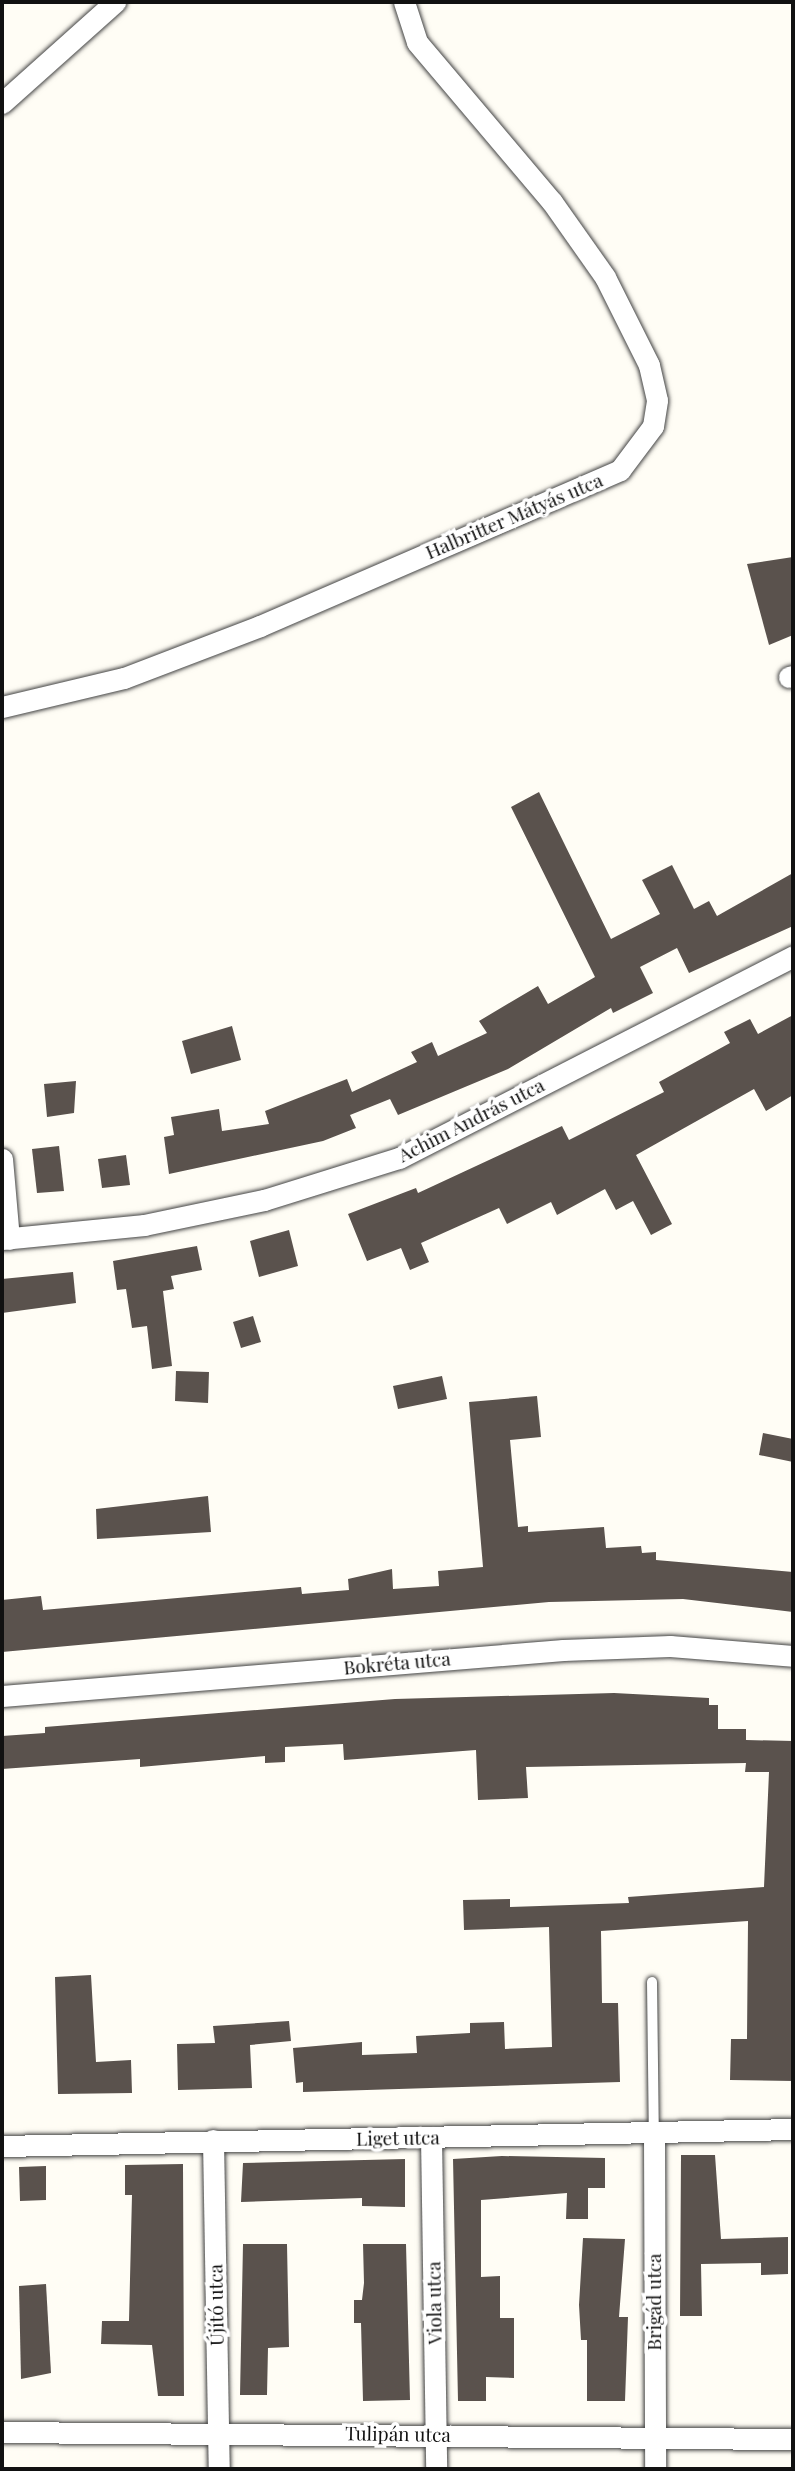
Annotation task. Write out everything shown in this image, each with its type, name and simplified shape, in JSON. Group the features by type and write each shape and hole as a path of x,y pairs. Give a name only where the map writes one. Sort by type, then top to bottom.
{"street":[{"path":"2,103 115,2"},
{"name":"Halbritter Mátyás utca","path":"2,707 124,678 260,626 620,470 653,426 657,400 649,365 605,277 552,202 417,42 404,2"},
{"name":"Achim András utca","path":"6,1239 144,1225 250,1203 399,1158 793,956"},
{"path":"2,1159 6,1239"},
{"name":"Bokréta utca","path":"2,1696 563,1650 670,1646 793,1656"},
{"name":"Liget utca","path":"2,2146 213,2140 654,2135 793,2129"},
{"name":"Brigád utca","path":"654,2135 655,2469"},
{"name":"Viola utca","path":"431,2137 436,2469"},
{"name":"Újító utca","path":"213,2140 219,2469"},
{"name":"Tulipán utca","path":"2,2432 219,2431 793,2439"}],"lane":[{"path":"652,1982 654,2135"}],"building":[{"path":"793,557 793,635 769,645 747,564"},
{"path":"539,792 611,939 660,914 642,880 672,865 694,909 709,901 717,916 793,873 793,926 689,973 677,948 640,967 653,993 613,1013 611,1008 508,1069 398,1115 390,1099 350,1115 356,1128 323,1141 169,1174 164,1137 174,1135 171,1117 219,1109 222,1131 269,1124 265,1111 347,1079 352,1092 417,1062 411,1052 432,1042 438,1056 487,1033 479,1021 538,986 548,1004 595,977 511,807"},
{"path":"793,1015 793,1095 766,1111 754,1089 636,1155 672,1224 651,1235 633,1201 616,1210 605,1189 557,1215 551,1202 507,1224 499,1208 421,1243 429,1262 410,1270 401,1248 367,1261 348,1214 416,1188 418,1193 562,1126 569,1140 664,1092 659,1082 730,1043 724,1032 750,1019 758,1034"},
{"path":"232,1026 241,1060 191,1074 182,1041"},
{"path":"76,1081 74,1113 47,1117 44,1084"},
{"path":"59,1146 64,1191 37,1193 32,1149"},
{"path":"126,1155 130,1185 102,1188 98,1159"},
{"path":"289,1230 298,1266 259,1277 250,1241"},
{"path":"197,1246 202,1270 171,1276 174,1289 163,1291 172,1366 152,1369 147,1326 132,1328 126,1289 117,1290 113,1261"},
{"path":"73,1272 76,1303 2,1313 2,1279"},
{"path":"253,1316 261,1342 241,1348 233,1322"},
{"path":"176,1371 209,1372 208,1403 175,1401"},
{"path":"442,1376 447,1399 398,1409 393,1386"},
{"path":"537,1396 541,1437 510,1440 518,1527 528,1526 528,1532 604,1527 606,1548 641,1546 642,1553 656,1552 656,1560 793,1572 793,1612 683,1599 549,1602 2,1652 2,1600 41,1596 43,1610 301,1587 302,1594 349,1590 348,1579 392,1569 393,1589 439,1586 438,1571 483,1567 469,1402"},
{"path":"763,1433 793,1439 793,1462 759,1455"},
{"path":"208,1496 211,1532 97,1539 96,1509"},
{"path":"614,1693 709,1698 709,1705 718,1705 718,1729 746,1729 746,1740 793,1741 793,2081 730,2080 731,2039 747,2039 748,1921 601,1931 602,2003 618,2003 620,2082 303,2092 303,2082 296,2083 293,2048 362,2042 362,2055 417,2053 416,2036 470,2033 470,2023 504,2022 505,2049 552,2047 549,1927 464,1930 463,1900 510,1899 510,1907 629,1903 628,1897 764,1887 769,1772 745,1772 746,1763 526,1767 528,1798 478,1800 476,1750 344,1760 343,1744 285,1747 285,1762 265,1763 265,1756 140,1767 140,1759 2,1769 2,1736 45,1733 45,1727 395,1699"},
{"path":"91,1975 96,2062 131,2060 132,2093 58,2094 55,1977"},
{"path":"289,2021 291,2041 250,2045 252,2088 178,2090 177,2044 215,2043 213,2026"},
{"path":"681,2155 715,2155 721,2239 788,2237 788,2274 761,2275 761,2263 701,2264 702,2316 680,2316"},
{"path":"502,2156 605,2158 605,2188 588,2188 588,2219 566,2219 567,2193 481,2200 481,2277 500,2276 500,2318 514,2318 514,2378 486,2377 486,2401 458,2401 453,2159"},
{"path":"405,2159 405,2207 362,2206 362,2198 241,2202 243,2163"},
{"path":"183,2164 184,2396 158,2396 152,2345 101,2344 102,2321 129,2321 132,2195 125,2195 125,2165"},
{"path":"46,2166 46,2200 20,2201 19,2167"},
{"path":"583,2238 625,2239 619,2317 628,2317 625,2401 587,2401 587,2340 581,2340 579,2305"},
{"path":"243,2244 287,2244 289,2347 268,2348 267,2395 240,2395"},
{"path":"363,2244 406,2244 410,2400 363,2401 361,2323 354,2323 354,2300 362,2300"},
{"path":"46,2284 51,2373 21,2379 19,2286"}]}
